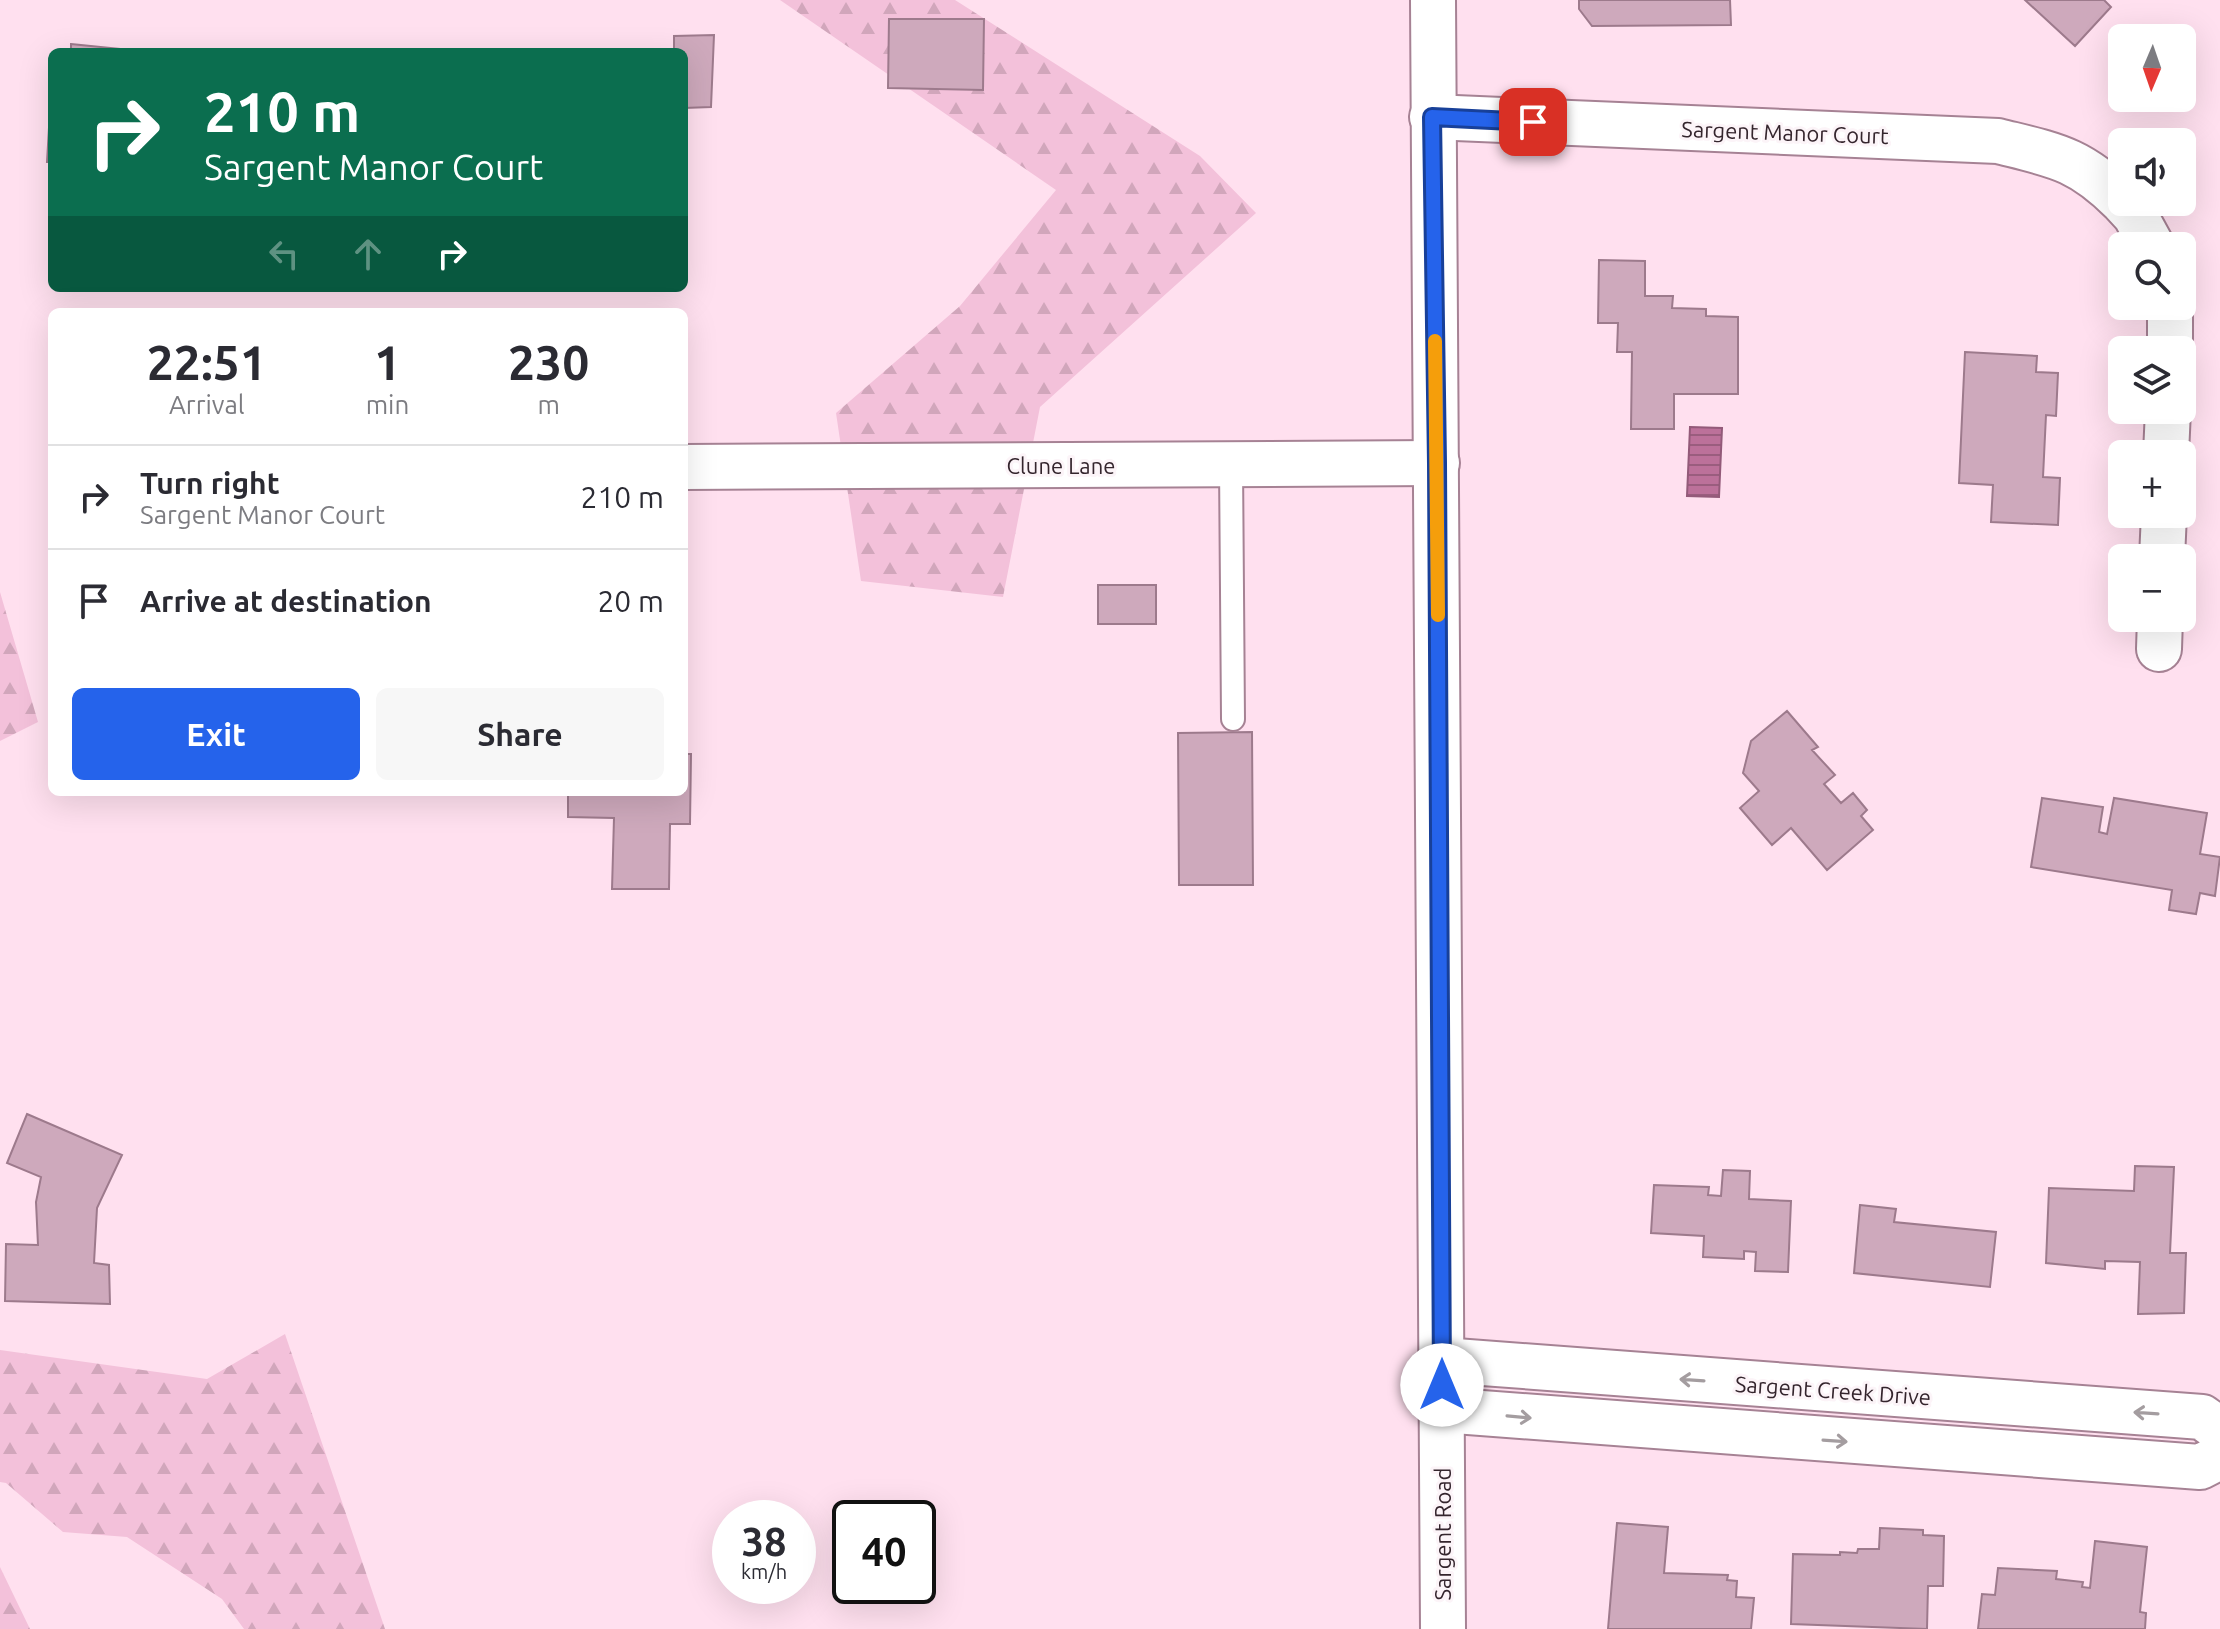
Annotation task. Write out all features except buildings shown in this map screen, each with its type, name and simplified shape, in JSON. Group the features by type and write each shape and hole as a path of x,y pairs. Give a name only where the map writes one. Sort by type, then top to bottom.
{"street":[{"name":"Sargent Road","path":"1433,0 1443,1629"},
{"name":"Sargent Manor Court","path":"1432,117 1998,141 2041,150 2081,166 2108,190"},
{"name":"Clune Lane","path":"688,467 1437,463"},
{"name":"Sargent Creek Drive","path":"1442,1360 2202,1417 2220,1430"},
{"path":"1442,1410 2200,1467 2220,1457"}],"lane":[{"path":"1231,464 1233,719"},
{"path":"1776,1437 1778,1386"},
{"path":"1981,1452 1985,1401"}],"green space":[{"path":"780,0 955,0 1200,156 1256,213 1040,407 1003,597 861,581 836,413 960,306 1056,190"},
{"path":"0,592 38,722 0,741"},
{"path":"285,1334 385,1629 244,1629 222,1599 127,1537 63,1532 6,1483 0,1482 0,1350 207,1379"},
{"path":"0,1567 30,1629 0,1629"}],"shaded area":[{"path":"1690,427 1722,428 1719,497 1687,496"}],"slow traffic":[{"path":"1435,341 1438,615"}],"route":[{"path":"1442,1385 1432,117 1533,122"}]}
